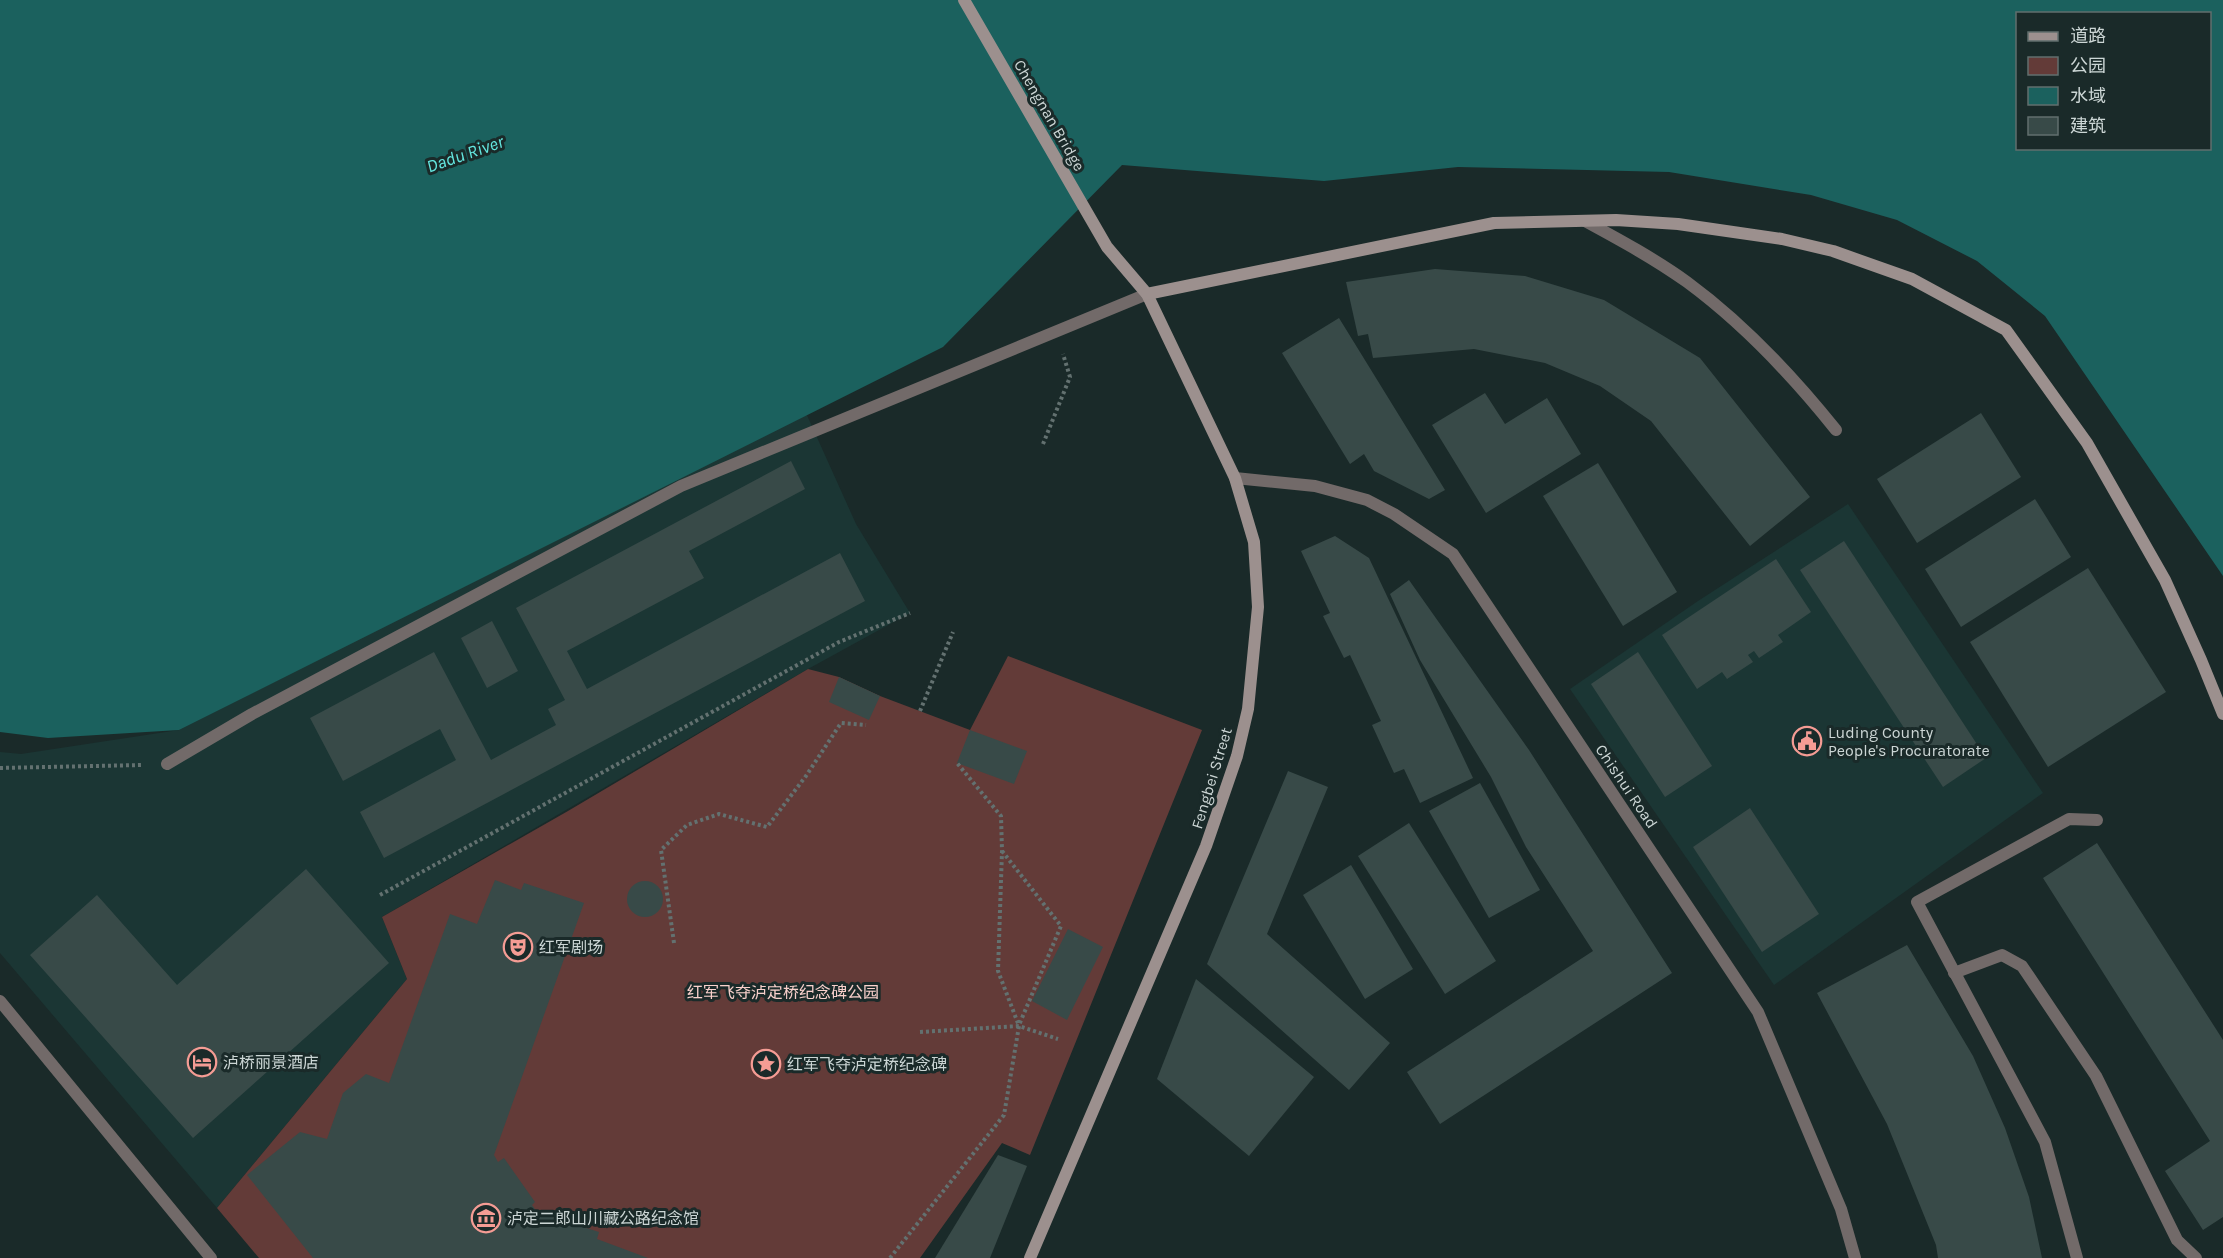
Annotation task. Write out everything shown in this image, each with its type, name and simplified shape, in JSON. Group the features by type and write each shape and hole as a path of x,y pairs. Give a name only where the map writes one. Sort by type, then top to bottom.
{"main road":[{"name":"Chengnan Bridge","path":"964,0 1107,247 1147,294"},
{"path":"1147,294 1494,223 1616,220 1678,224 1782,239 1833,251 1912,279 2006,330 2087,443 2159,570 2201,660 2223,714"},
{"name":"Fengbei Street","path":"1030,1258 1206,846 1237,756 1248,709 1258,607 1254,542 1235,478 1147,294"}],"street":[{"path":"1585,221 1637,250 1687,282 1734,320 1771,354 1836,430"},
{"path":"167,764 252,714 681,486 1147,294"},
{"name":"Chishui Road","path":"1235,478 1315,486 1367,500 1394,514 1419,533 1454,554 1758,1012 1842,1209 1855,1258"},
{"path":"2077,1258 2045,1142 1917,902 2069,819 2097,820"},
{"path":"1954,973 2002,955 2022,966 2096,1076 2177,1240 2196,1258"},
{"path":"0,1001 211,1258"}],"path":[{"path":"1042,444 1070,377"},
{"path":"380,895 839,642 910,613"},
{"path":"920,711 952,632"},
{"path":"674,943 661,850 687,825 719,814 766,827 806,776 841,723 866,725"},
{"path":"957,763 1001,816 998,971 1019,1026"},
{"path":"0,768 167,764"},
{"path":"890,1258 1004,1115 1019,1026 1061,926 1002,852"},
{"path":"920,1032 1019,1026 1058,1040"}],"shaded area":[{"path":"806,413 856,524 910,613 808,669 382,917 407,979 217,1208 0,953 0,752 21,754 179,730"},
{"name":"Luding County People's Procuratorate","path":"1848,504 2043,793 1774,985 1570,689 1698,601"}],"green space":[{"name":"红军飞夺泸定桥纪念碑公园","path":"1008,656 1202,730 1030,1155 1002,1143 920,1258 259,1258 217,1208 407,979 382,917 568,811 808,669 839,677 880,696 970,730"}],"water":[{"name":"Dadu River","path":"0,0 2223,0 2223,576 2045,316 1977,261 1897,220 1811,195 1669,172 1458,167 1324,181 1122,165 943,347 179,730 48,738 0,732"}],"building":[{"path":"1435,269 1525,276 1604,300 1700,358 1810,497 1750,546 1651,421 1600,386 1545,363 1474,349 1373,358 1368,334 1358,336 1346,282"},
{"path":"1339,318 1445,490 1429,499 1374,471 1364,454 1350,464 1282,353"},
{"path":"1485,393 1505,424 1547,398 1581,454 1486,513 1432,425"},
{"path":"1981,413 2021,477 1917,543 1877,479"},
{"path":"791,461 805,489 689,551 704,578 567,651 587,689 840,553 865,601 384,858 360,812 456,760 440,729 343,781 310,718 434,652 491,760 556,725 548,709 565,700 516,608"},
{"path":"1598,463 1677,592 1623,626 1543,496"},
{"path":"2035,499 2071,557 1961,627 1925,569"},
{"path":"1335,536 1369,558 1473,778 1420,803 1404,769 1394,773 1372,725 1381,721 1350,655 1344,658 1323,616 1330,613 1301,551"},
{"path":"1844,541 1986,758 1943,787 1800,570"},
{"path":"1776,559 1811,612 1778,635 1783,642 1759,658 1754,651 1748,655 1753,662 1727,679 1722,672 1697,689 1662,635"},
{"path":"2088,568 2166,692 2048,767 1970,642"},
{"path":"1409,580 1529,750 1672,973 1440,1124 1407,1072 1593,951 1526,847 1491,777 1420,660 1390,594"},
{"path":"492,621 518,671 487,688 461,638"},
{"path":"1638,652 1712,766 1665,797 1591,684"},
{"path":"839,677 880,696 869,720 829,702"},
{"path":"970,730 1027,751 1014,784 957,763"},
{"path":"1288,771 1328,787 1267,934 1390,1043 1349,1090 1207,964"},
{"path":"1480,783 1540,890 1489,918 1429,811"},
{"path":"1750,808 1819,914 1762,952 1693,847"},
{"path":"1409,823 1496,961 1445,994 1358,856"},
{"path":"2097,843 2223,1040 2223,1217 2203,1230 2165,1171 2210,1141 2043,878"},
{"path":"1351,865 1413,969 1365,999 1303,895"},
{"name":"泸桥丽景酒店","path":"306,869 389,963 193,1138 30,955 97,895 177,985"},
{"path":"495,880 521,890 524,883 584,903 494,1155 498,1162 504,1158 535,1202 532,1205 537,1212 599,1232 597,1239 648,1258 313,1258 247,1175 300,1132 327,1139 343,1093 366,1074 389,1083 450,914 477,924"},
{"path":"645,881 658,886 663,899 658,912 645,917 632,912 627,899 632,886"},
{"path":"1068,929 1103,947 1067,1020 1032,1001"},
{"path":"1907,945 1973,1056 2005,1128 2029,1197 2042,1258 1938,1258 1936,1245 1887,1124 1817,993"},
{"path":"1196,979 1314,1077 1249,1156 1157,1079"},
{"path":"998,1155 1027,1166 990,1258 935,1258"}],"place":[{"name":"Luding County People's Procuratorate","path":"1807,741"},
{"name":"红军剧场","path":"518,947"},
{"name":"泸桥丽景酒店","path":"202,1062"},
{"name":"红军飞夺泸定桥纪念碑","path":"766,1064"},
{"name":"泸定二郎山川藏公路纪念馆","path":"486,1218"}]}
